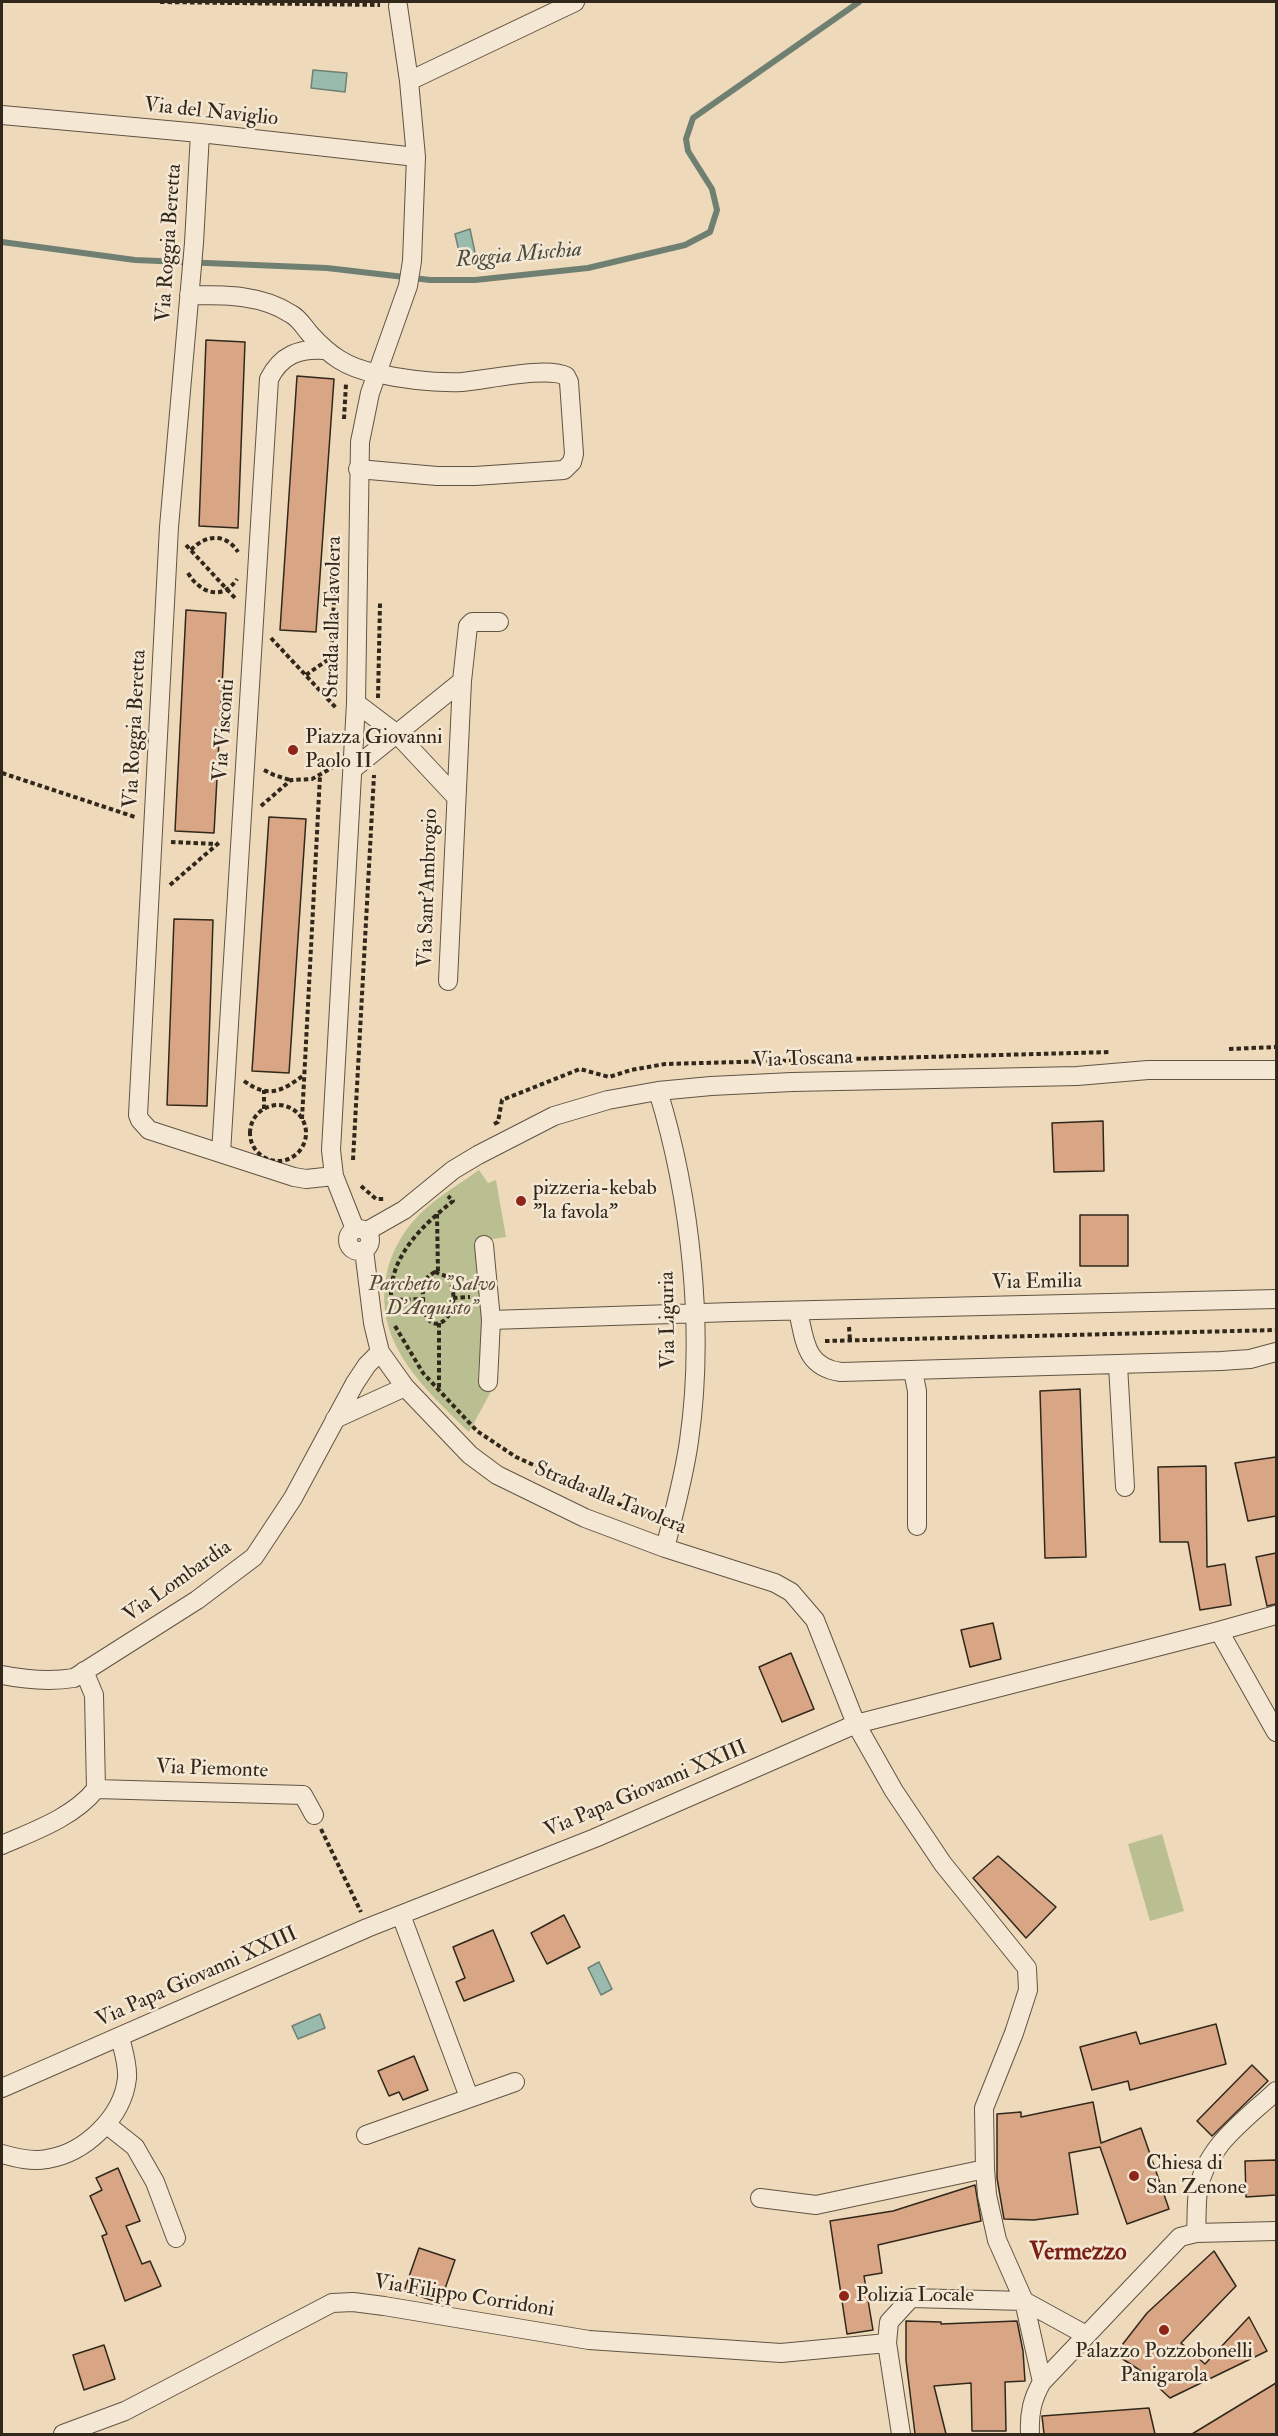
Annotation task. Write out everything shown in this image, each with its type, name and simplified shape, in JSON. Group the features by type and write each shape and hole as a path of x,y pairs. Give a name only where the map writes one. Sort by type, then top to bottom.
{"street":[{"path":"410,81 575,2"},
{"name":"Strada alla Tavolera","path":"398,6 410,81 416,157 412,261 408,286 376,374 365,413 358,469 356,703 331,1150 334,1176 361,1230 348,1237 349,1244 356,1250 364,1250 373,1323 380,1352 405,1387 470,1455 497,1474 585,1518 665,1548 775,1583 791,1592 815,1620 856,1724 894,1791 943,1864 1027,1968 1028,1990 1014,2033 984,2108 986,2169 987,2195 997,2240 1024,2301 1042,2382"},
{"name":"Via del Naviglio","path":"2,115 200,133 416,157"},
{"name":"Via Roggia Beretta","path":"200,133 194,243 169,527 138,1115 149,1130 294,1177 306,1179 334,1176"},
{"path":"189,295 237,297 275,306 293,315 325,350 341,362 376,374 461,382 552,372 561,373 569,382 574,454 572,462 564,470 486,476 437,476 358,469"},
{"name":"Via Visconti","path":"222,1153 269,379 284,357 311,349 325,350"},
{"name":"Via Sant'Ambrogio","path":"448,981 455,796 468,626 472,622 499,622"},
{"path":"352,769 462,681"},
{"name":"Via Sant'Ambrogio","path":"356,703 397,734 455,796"},
{"name":"Via Toscana","path":"361,1230 404,1210 453,1170 506,1139 555,1116 608,1100 658,1091 792,1082 1077,1076 1148,1070 1276,1070"},
{"name":"Via Liguria","path":"658,1091 686,1215 696,1313 689,1439 665,1548"},
{"path":"484,1245 491,1320 488,1382"},
{"name":"Via Emilia","path":"491,1320 1276,1299"},
{"path":"798,1311 808,1349 818,1365 827,1370 841,1372 1118,1365 1250,1359 1276,1352"},
{"name":"Via Lombardia","path":"2,1675 52,1682 74,1678 206,1593 254,1557 293,1498 367,1365 380,1352"},
{"path":"1118,1365 1125,1487"},
{"path":"914,1371 917,1391 917,1526"},
{"path":"335,1419 405,1387"},
{"name":"Via Papa Giovanni XXIII","path":"2,2088 367,1928 595,1838 856,1724 1276,1615"},
{"path":"1219,1631 1276,1732"},
{"path":"2,1845 75,1809 87,1801 96,1789 94,1695 84,1671"},
{"name":"Via Piemonte","path":"96,1789 303,1795 314,1815"},
{"path":"401,1915 470,2097"},
{"path":"2,2154 23,2160 47,2160 70,2152 90,2140 106,2124 121,2099 127,2077 120,2037"},
{"path":"366,2135 515,2082"},
{"path":"1196,2233 1197,2193 1209,2158 1232,2132 1276,2091"},
{"path":"106,2124 135,2147 155,2182 176,2238"},
{"path":"760,2198 816,2205 986,2169"},
{"path":"1030,2434 1031,2406 1042,2382 1180,2237 1196,2233 1276,2231"},
{"path":"901,2434 887,2343 889,2322 911,2298 1024,2301 1086,2335"},
{"name":"Via Filippo Corridoni","path":"63,2434 125,2411 332,2303 353,2302 384,2306 589,2340 712,2349 781,2353 887,2343"}],"path":[{"path":"160,2 398,6"},
{"path":"191,550 201,541 216,537 233,545 239,554"},
{"path":"188,573 199,588 219,592 233,585 240,575"},
{"path":"375,717 378,700 380,603"},
{"path":"305,675 357,640"},
{"path":"353,1162 374,766 384,758 378,749"},
{"path":"2,773 135,817 153,820"},
{"path":"302,1119 289,1108 281,1106 264,1109 252,1122 250,1140 261,1156 269,1160 288,1160 296,1155 306,1138 302,1119 320,776"},
{"path":"152,841 217,844"},
{"path":"1228,1048 1276,1047"},
{"path":"488,1128 498,1122 502,1101 580,1069 609,1077 631,1070 665,1064 1121,1052"},
{"path":"227,1063 245,1082 273,1092 286,1088 304,1074"},
{"path":"264,1090 264,1109"},
{"path":"355,1179 363,1190 376,1199 384,1199 391,1195"},
{"path":"437,1214 438,1272"},
{"path":"438,1272 448,1277 452,1285 453,1302 448,1320 439,1323 426,1319 423,1312 426,1280 429,1275 438,1272"},
{"path":"391,1300 423,1299"},
{"path":"439,1323 439,1390"},
{"path":"808,1349 820,1342 1276,1330"},
{"path":"314,1815 367,1928"}],"green space":[{"name":"Parchetto \"Salvo D'Acquisto\"","path":"479,1170 488,1183 496,1180 506,1237 479,1241 483,1319 478,1379 494,1386 469,1432 420,1382 406,1364 395,1344 384,1302 388,1268 404,1233 416,1218 443,1194"},
{"path":"1162,1834 1184,1911 1150,1921 1128,1844"}],"shaded area":[{"path":"313,70 347,73 345,92 311,88"},
{"path":"470,229 477,262 462,265 455,234"},
{"path":"599,1962 612,1989 601,1995 588,1968"},
{"path":"320,2014 325,2028 298,2039 292,2026"}],"building":[{"path":"206,340 245,342 238,528 199,526"},
{"path":"297,376 334,379 316,632 280,630"},
{"path":"186,610 226,613 214,833 175,831"},
{"path":"269,817 306,819 289,1073 252,1071"},
{"path":"174,919 213,920 207,1106 167,1105"},
{"path":"1103,1121 1104,1171 1054,1172 1052,1123"},
{"path":"1080,1215 1128,1215 1128,1266 1080,1266"},
{"path":"1080,1389 1086,1557 1045,1558 1040,1391"},
{"path":"1276,1457 1276,1516 1248,1521 1235,1463"},
{"path":"1206,1466 1207,1567 1225,1564 1231,1605 1200,1610 1188,1542 1160,1542 1158,1467"},
{"path":"1276,1553 1276,1604 1267,1606 1256,1557"},
{"path":"993,1623 1001,1659 970,1667 961,1630"},
{"path":"791,1653 814,1709 782,1722 759,1667"},
{"path":"998,1856 1056,1907 1026,1938 973,1878"},
{"path":"564,1915 580,1947 547,1964 531,1933"},
{"path":"493,1930 514,1981 464,2001 456,1982 465,1978 453,1947"},
{"path":"1216,2024 1226,2064 1130,2090 1128,2081 1092,2090 1080,2047 1136,2032 1140,2044"},
{"path":"414,2056 428,2090 403,2100 399,2092 389,2096 378,2071"},
{"path":"1252,2065 1268,2081 1212,2136 1197,2121"},
{"path":"1093,2102 1101,2143 1141,2128 1169,2209 1127,2224 1100,2147 1069,2153 1078,2214 1034,2220 1004,2219 997,2178 997,2114 1021,2112 1021,2117"},
{"path":"1276,2160 1276,2195 1246,2197 1245,2161"},
{"path":"118,2168 140,2221 126,2226 142,2264 150,2261 161,2286 125,2301 102,2236 107,2234 90,2196 102,2190 96,2178"},
{"path":"975,2185 981,2221 878,2245 882,2273 864,2276 873,2330 847,2334 830,2221 893,2211"},
{"path":"419,2248 455,2260 440,2303 404,2291"},
{"name":"Palazzo Pozzobonelli Panigarola","path":"1214,2251 1236,2286 1181,2343 1205,2364 1249,2317 1267,2351 1170,2398 1158,2387 1161,2384 1115,2354 1147,2313"},
{"path":"906,2321 941,2322 941,2324 1017,2321 1023,2351 1025,2381 1005,2382 1006,2431 972,2431 971,2383 934,2386 946,2434 915,2434 906,2360"},
{"path":"104,2345 115,2379 84,2390 73,2355"},
{"path":"1276,2383 1276,2434 1192,2434"},
{"path":"1149,2408 1155,2434 1044,2434 1042,2416"}],"waterway":[{"name":"Roggia Mischia","path":"2,242 135,260 327,268 430,280 475,280 588,268 685,245 710,232 717,210 712,189 688,151 686,139 693,118 859,2"}],"place":[{"name":"Piazza Giovanni Paolo II","path":"293,750"},
{"name":"pizzeria-kebab \"la favola\"","path":"521,1201"},
{"name":"Chiesa di San Zenone","path":"1134,2176"},
{"name":"Polizia Locale","path":"844,2296"},
{"name":"Palazzo Pozzobonelli Panigarola","path":"1164,2330"}],"district":[{"name":"Vermezzo","path":"1078,2254"}]}
